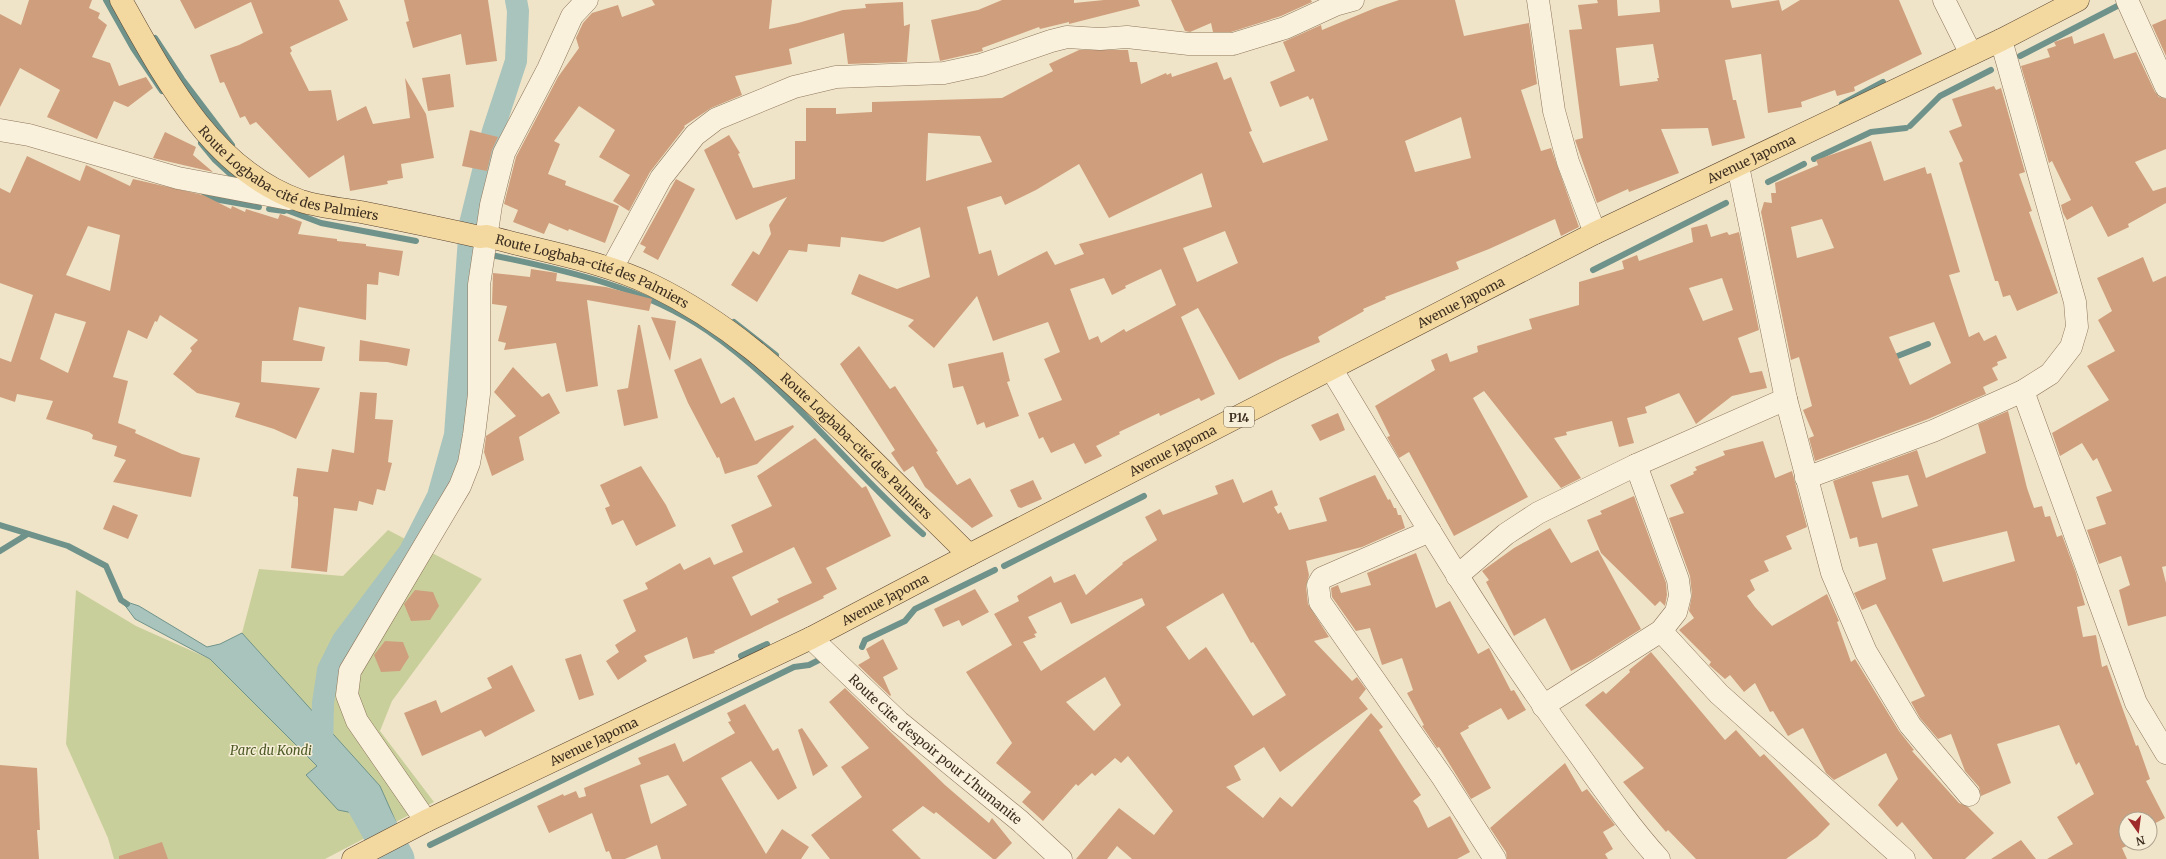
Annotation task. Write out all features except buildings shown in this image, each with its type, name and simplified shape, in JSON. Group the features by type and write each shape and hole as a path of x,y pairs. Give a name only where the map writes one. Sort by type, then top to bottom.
{"main road":[{"name":"Route Logbaba-cité des Palmiers","path":"121,0 162,74 190,113 223,150 248,171 280,191 302,201 483,237 612,268 652,285 698,309 747,344 781,371 969,555"},
{"name":"Avenue Japoma","path":"358,857 426,821 811,638 969,555 1332,370 1596,233 2001,40 2078,0"}],"street":[{"path":"426,821 357,721 347,695 350,671 460,486 469,463 479,394 479,285 483,237 504,153 548,69 572,16 587,0"},
{"path":"612,268 661,178 695,135 716,119 794,87 836,77 944,73 981,65 1067,37 1100,39 1127,37 1189,44 1233,44 1285,28 1335,5 1353,0"},
{"path":"1538,0 1554,111 1568,162 1596,233"},
{"path":"1944,0 1971,54"},
{"path":"2127,0 2166,87"},
{"path":"1806,478 1933,431 2023,391 2050,374 2071,347 2077,327 2075,302 2001,40"},
{"path":"0,130 29,135 178,178 302,201"},
{"path":"1738,166 1786,399 1832,573 1866,652 1910,725 1969,795"},
{"path":"1332,370 1457,576 1543,706 1638,836 1659,859"},
{"path":"2023,391 2136,703 2166,752"},
{"path":"1457,576 1521,523 1636,465 1786,399"},
{"path":"1543,706 1661,631 1676,612 1680,596 1678,580 1636,465"},
{"path":"1430,532 1322,578 1318,585 1320,602 1443,778 1495,859"},
{"path":"1661,631 1719,694 1904,859"},
{"name":"Route Cite d'espoir pour L'humanite","path":"811,638 900,722 1020,821 1061,859"}],"green space":[{"name":"Parc du Kondi","path":"388,530 482,579 392,701 380,731 434,802 325,859 114,859 108,838 66,744 76,590 136,626 210,659 242,633 259,569 343,576"}],"water":[{"path":"121,600 139,606 207,647 220,644 242,633 380,786 396,822 368,838 358,814 338,810 306,775 317,766 210,659 135,619"}],"waterway":[{"path":"106,0 133,48 162,91"},
{"path":"322,752 323,703 328,670 343,640 410,551 438,496 455,435 470,224 493,131 516,61 518,11 516,0"},
{"path":"2020,56 2125,2"},
{"path":"155,38 182,79 232,145"},
{"path":"1910,126 1940,96 1991,70"},
{"path":"1842,104 1883,82"},
{"path":"1814,159 1871,132 1906,128"},
{"path":"201,143 215,160 239,182"},
{"path":"1768,182 1804,164"},
{"path":"203,197 259,207"},
{"path":"1593,270 1726,203"},
{"path":"276,206 321,223 416,241"},
{"path":"269,209 284,211"},
{"path":"496,256 579,275 632,292 684,316 708,331 738,353 793,403 870,483 923,534"},
{"path":"734,322 776,355"},
{"path":"1890,359 1928,344"},
{"path":"1004,566 1144,496"},
{"path":"0,525 68,546 106,566 121,600 127,604"},
{"path":"0,551 26,535"},
{"path":"862,647 865,640 905,621 915,609 995,570"},
{"path":"741,656 767,644"},
{"path":"430,845 794,667 809,665 825,657"},
{"path":"353,788 363,800 396,859"}]}
